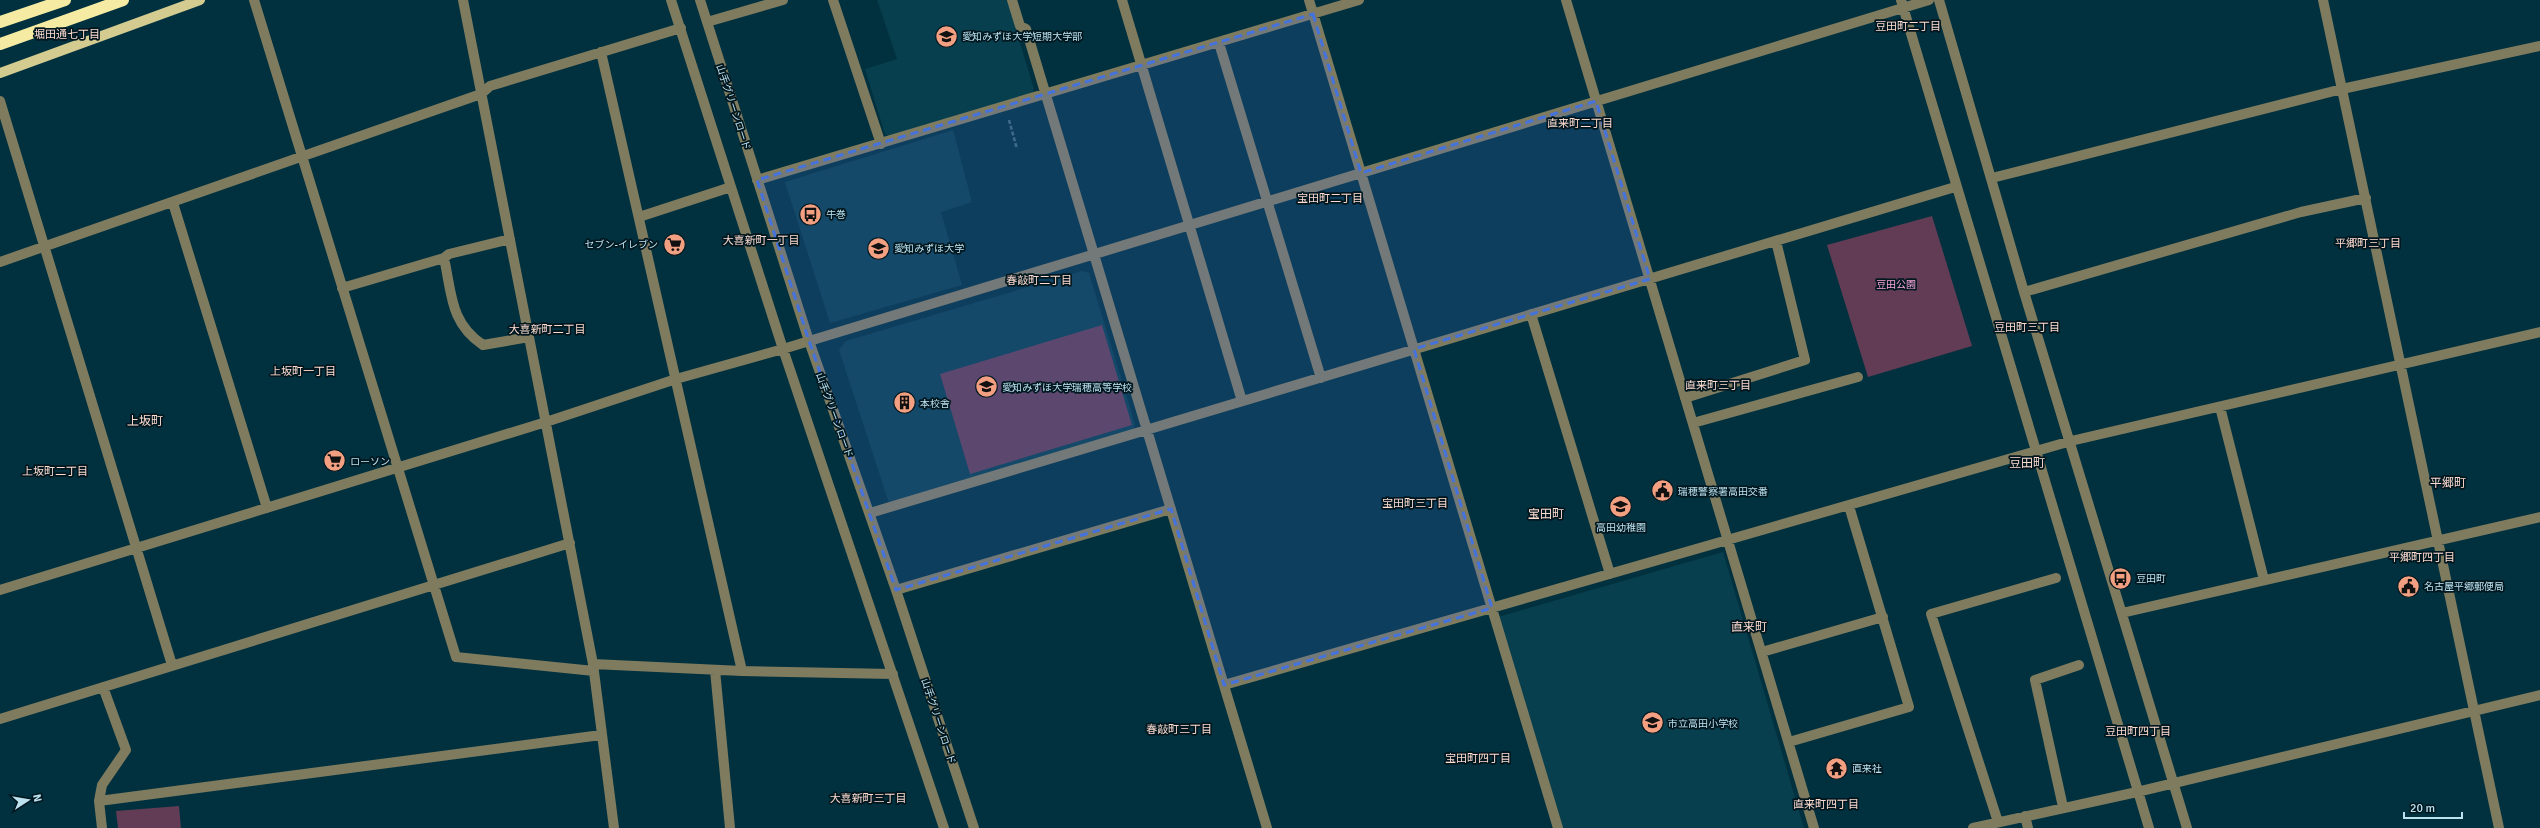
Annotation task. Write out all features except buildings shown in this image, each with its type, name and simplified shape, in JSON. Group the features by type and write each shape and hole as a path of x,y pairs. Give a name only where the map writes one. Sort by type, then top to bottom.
{"highway":[{"path":"0,22 65,0"},
{"path":"0,44 123,0"}],"main road":[{"path":"0,73 200,0"}],"street":[{"path":"254,0 456,657 593,667 893,674"},
{"path":"463,0 530,337 593,667 614,828"},
{"path":"671,0 783,349 944,828"},
{"name":"山手グリーンロード","path":"700,0 809,341 870,513 974,828"},
{"path":"707,22 783,0"},
{"path":"833,0 881,144"},
{"path":"1012,0 1020,26 1026,29 1267,828"},
{"path":"1122,0 1140,67 1187,226 1242,402"},
{"path":"1309,0 1558,828"},
{"path":"758,180 1005,108 1359,0"},
{"path":"1566,0 1814,828"},
{"path":"0,590 546,422 676,379 783,349 1596,101 1902,4 1929,0"},
{"path":"1938,0 1992,178 2024,292 2071,442 2187,828"},
{"path":"2323,0 2499,828"},
{"path":"1902,4 1955,187 2149,828"},
{"path":"0,262 173,203 301,156 481,94 490,86 681,28"},
{"path":"1218,43 1321,378"},
{"path":"1992,178 2342,89 2540,46"},
{"path":"600,52 742,671"},
{"path":"0,101 135,548 172,665"},
{"path":"639,217 731,187"},
{"path":"870,513 1955,187"},
{"path":"2024,292 2301,212 2366,198"},
{"path":"173,203 267,508"},
{"path":"342,288 444,258 449,254 510,239"},
{"path":"1686,398 1805,360 1776,241"},
{"path":"444,258 458,319 471,337 483,345 530,337"},
{"path":"1531,314 1610,574"},
{"path":"1224,685 2036,451 2540,332"},
{"path":"1693,423 1858,377"},
{"path":"2220,407 2264,580"},
{"path":"1789,742 1909,707 1883,617 1848,506"},
{"path":"896,590 1171,510"},
{"path":"2122,613 2540,516"},
{"path":"0,719 570,543"},
{"path":"1998,822 1931,614 2056,578"},
{"path":"1762,652 1883,617"},
{"path":"2063,807 2034,680 2079,665"},
{"path":"715,670 730,828"},
{"path":"102,828 99,800 102,785 126,750 103,687"},
{"path":"1973,828 2063,807 2137,792 2540,695"},
{"path":"99,800 601,735"},
{"path":"2025,816 2028,828"}],"path":[{"path":"1005,108 1018,149"}],"highlighted area":[{"path":"1313,14 1361,173 1596,101 1650,279 1414,349 1492,608 1224,685 1171,509 896,590 809,341 757,180"}],"shaded area":[{"path":"877,0 1007,0 1034,89 1031,97 893,138 885,134 865,69 897,59"},
{"name":"愛知みずほ大学","path":"953,130 972,202 941,212 962,285 830,323 785,182"},
{"name":"愛知みずほ大学瑞穂高等学校","path":"1082,271 1089,273 1135,424 1134,430 889,503 839,350 846,341"},
{"name":"市立高田小学校","path":"1723,552 1804,828 1563,828 1498,617"}],"green space":[{"name":"豆田公園","path":"1932,216 1972,346 1868,377 1827,245"},
{"path":"1102,325 1132,425 970,474 940,374"},
{"path":"179,806 181,828 118,828 116,811"}],"place":[{"name":"愛知みずほ大学短期大学部","path":"947,36"},
{"name":"牛巻","path":"810,214"},
{"name":"セブン-イレブン","path":"674,244"},
{"name":"愛知みずほ大学","path":"879,248"},
{"name":"愛知みずほ大学瑞穂高等学校","path":"987,387"},
{"name":"本校舎","path":"905,403"},
{"name":"ローソン","path":"335,461"},
{"name":"瑞穂警察署高田交番","path":"1663,491"},
{"name":"高田幼稚園","path":"1621,507"},
{"name":"豆田町","path":"2121,578"},
{"name":"名古屋平郷郵便局","path":"2409,586"},
{"name":"市立高田小学校","path":"1652,723"},
{"name":"直来社","path":"1836,768"}],"district":[{"name":"豆田町二丁目","path":"1908,26"},
{"name":"堀田通七丁目","path":"67,34"},
{"name":"直来町二丁目","path":"1580,123"},
{"name":"宝田町二丁目","path":"1330,198"},
{"name":"大喜新町一丁目","path":"761,240"},
{"name":"平郷町三丁目","path":"2368,243"},
{"name":"春敲町二丁目","path":"1039,280"},
{"name":"豆田町三丁目","path":"2027,327"},
{"name":"大喜新町二丁目","path":"547,329"},
{"name":"上坂町一丁目","path":"303,371"},
{"name":"直来町三丁目","path":"1718,385"},
{"name":"上坂町","path":"145,421"},
{"name":"豆田町","path":"2027,463"},
{"name":"上坂町二丁目","path":"55,471"},
{"name":"平郷町","path":"2448,483"},
{"name":"宝田町三丁目","path":"1415,503"},
{"name":"宝田町","path":"1546,514"},
{"name":"平郷町四丁目","path":"2422,557"},
{"name":"直来町","path":"1749,627"},
{"name":"春敲町三丁目","path":"1179,729"},
{"name":"豆田町四丁目","path":"2138,731"},
{"name":"宝田町四丁目","path":"1478,758"},
{"name":"大喜新町三丁目","path":"868,798"},
{"name":"直来町四丁目","path":"1826,804"}]}
